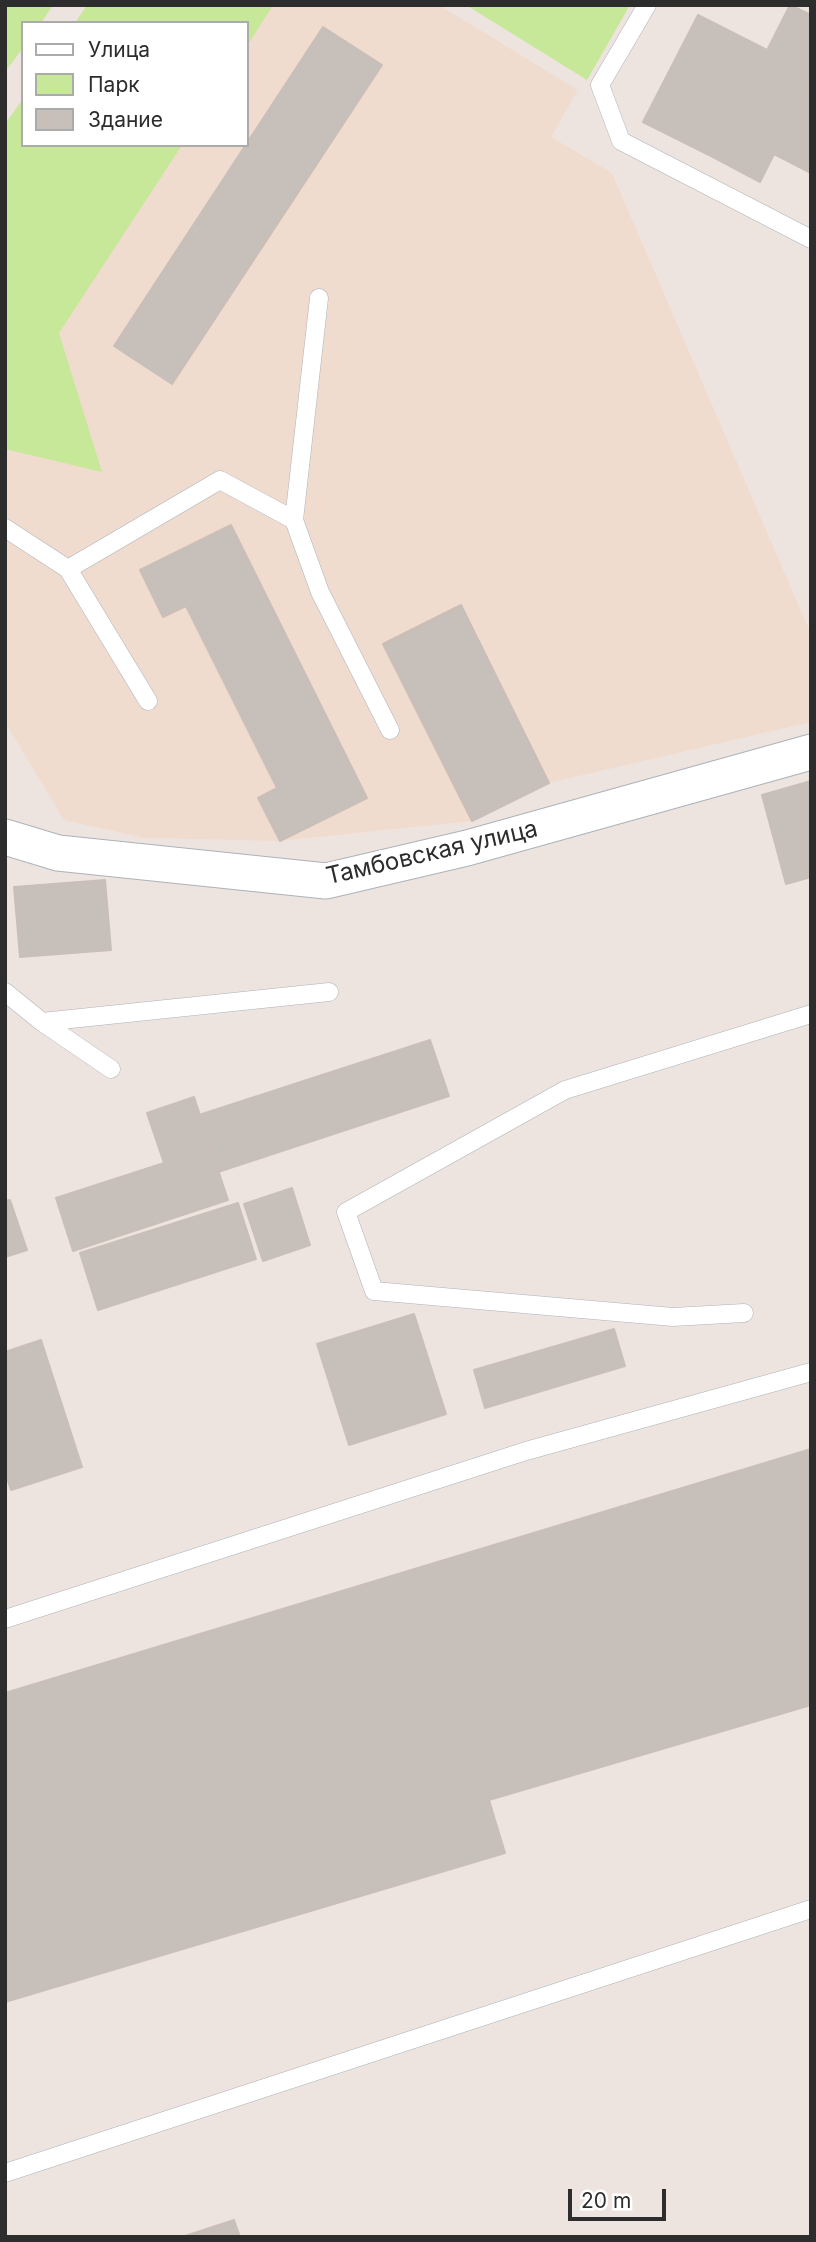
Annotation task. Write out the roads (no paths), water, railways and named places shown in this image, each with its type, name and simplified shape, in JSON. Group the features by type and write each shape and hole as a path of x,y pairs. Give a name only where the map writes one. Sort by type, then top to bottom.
{"street":[{"name":"Тамбовская улица","path":"5,837 58,853 326,881 467,848 811,752"}],"lane":[{"path":"647,5 600,85 621,141 811,239"},
{"path":"319,298 294,520 320,592 390,730"},
{"path":"68,569 220,480 294,520"},
{"path":"5,528 68,569 148,701"},
{"path":"5,992 42,1022 111,1069"},
{"path":"42,1022 329,992"},
{"path":"744,1313 673,1317 374,1291 346,1212 565,1090 811,1014"},
{"path":"5,1619 513,1455 811,1371"},
{"path":"5,2173 811,1909"}]}
